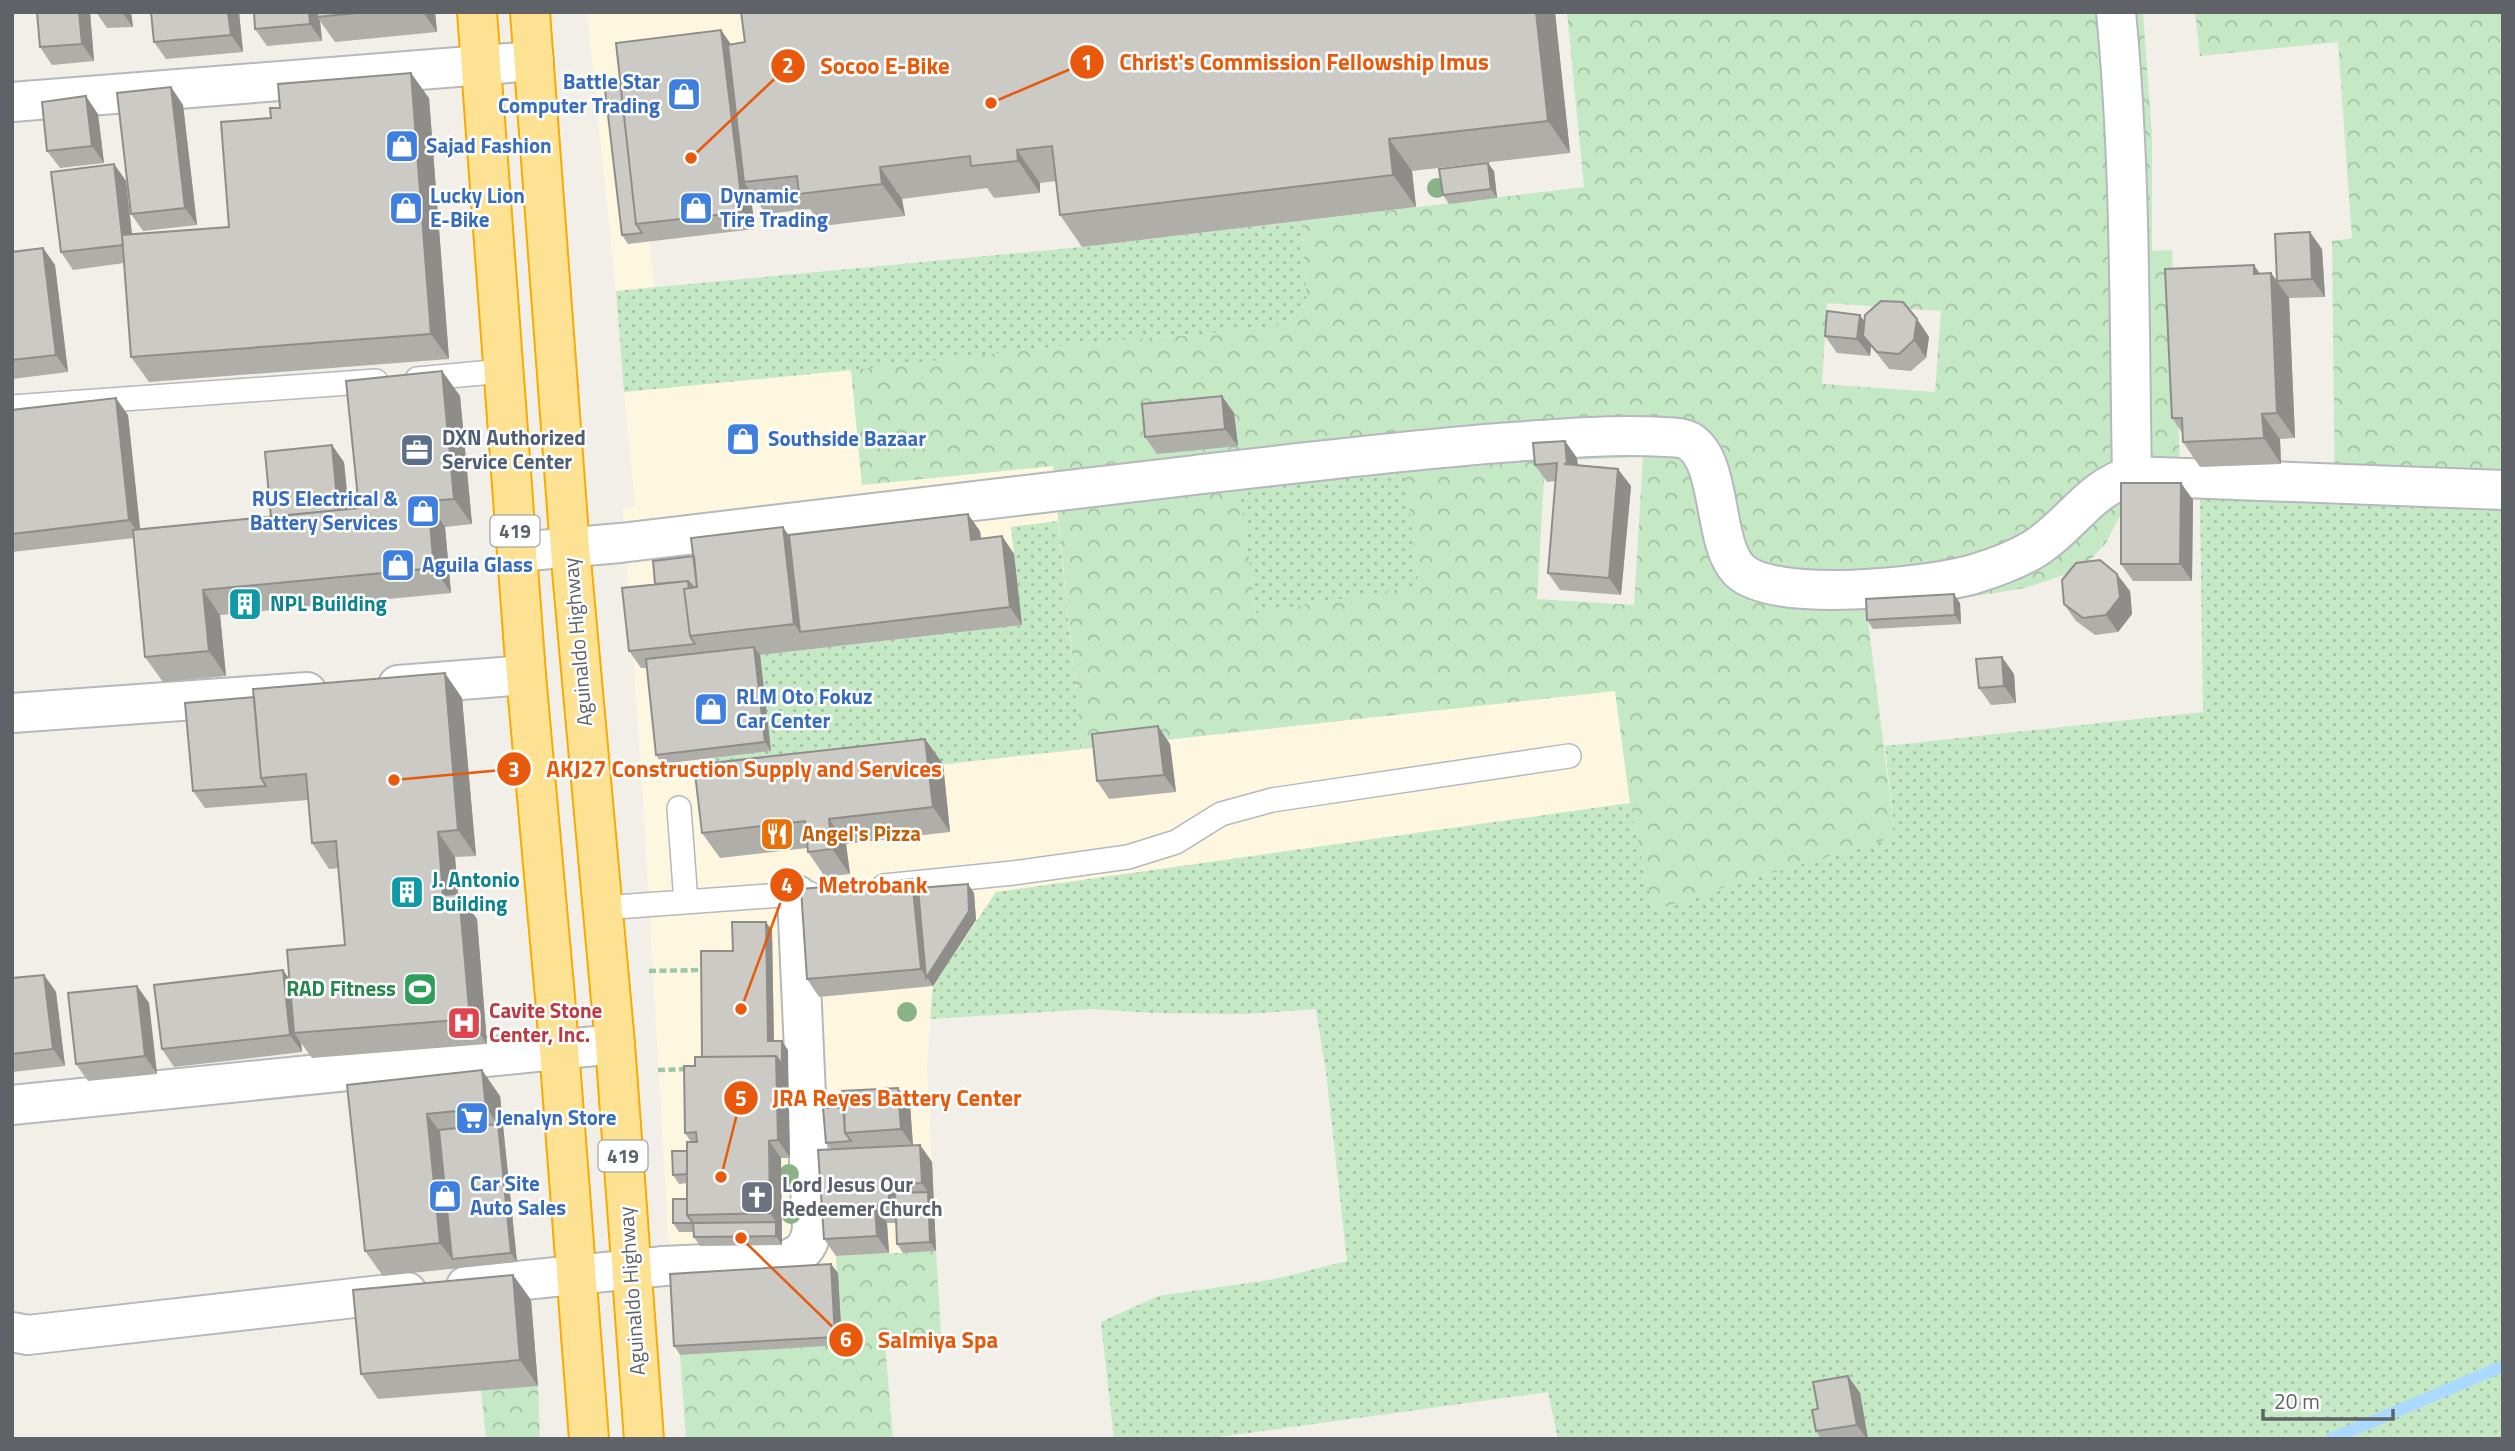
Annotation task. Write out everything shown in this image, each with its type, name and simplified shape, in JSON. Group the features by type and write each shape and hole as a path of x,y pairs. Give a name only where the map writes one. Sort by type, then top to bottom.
{"highway":[{"name":"419","path":"477,12 516,552 589,1439"},
{"name":"Aguinaldo Highway","path":"530,12 570,549 615,1044 644,1439"}],"street":[{"path":"2116,12 2127,181 2132,476"},
{"path":"12,102 534,61"},
{"path":"516,552 570,549 1354,456 1530,441 1669,437 1689,441 1703,457 1710,474 1729,554 1740,572 1780,587 1837,590 1933,583 1973,575 2007,563 2059,532 2094,495 2116,480 2132,476 2503,490"},
{"path":"12,713 526,676"},
{"path":"12,1332 28,1335 577,1273 785,1260 796,1257 805,1250 810,1240 815,893"},
{"path":"12,1105 615,1044"}],"lane":[{"path":"12,407 503,371"},
{"path":"859,888 1013,873 1128,857 1175,842 1221,814 1272,800 1569,756"},
{"path":"679,808 686,902"},
{"path":"602,908 815,893"}],"path":[{"path":"644,972 701,970"},
{"path":"650,1070 697,1069"}],"shaded area":[{"path":"587,12 1023,12 734,48 755,229 649,241 655,287 616,291"},
{"path":"851,370 862,485 1053,466 1058,521 1012,528 1022,625 761,655 712,790 1616,691 1630,803 996,892 933,986 927,1064 936,1251 836,1256 842,1345 675,1355 643,798 623,508 635,506 624,392"}],"green space":[{"path":"1567,12 2143,12 2152,137 2152,251 2172,250 2180,467 2129,498 2106,543 2082,569 2025,588 1964,598 1866,605 1895,837 1740,882 1653,911 1630,803 1615,691 1082,749 1053,466 862,485 851,370 1093,342 1282,325 1307,302 1301,221 1584,187","holes":["1827,303 1941,311 1935,392 1822,384","1643,457 1634,605 1537,599 1545,461","1404,466 1419,586 1256,613 1240,490"]},
{"path":"2195,12 2503,12 2503,511 2335,504 2332,241 2352,238 2338,42 2200,56"},
{"path":"1301,221 1307,302 1282,325 1093,342 956,360 624,392 616,291 1082,247"},
{"path":"1405,466 1419,587 1256,613 1239,490"},
{"path":"2200,499 2503,511 2503,1439 1558,1439 1548,1392 1205,1439 1114,1439 1101,1322 1158,1296 1275,1279 1347,1261 1326,1072 1316,1009 1246,1014 1091,1009 930,1019 933,986 996,892 1630,803 1653,911 1740,882 1895,837 1885,746 2203,712"},
{"path":"1058,521 1082,749 712,790 708,758 760,655 1022,625 1011,527"},
{"path":"936,1251 941,1337 885,1343 893,1439 686,1439 680,1355 841,1345 836,1256"},
{"path":"538,1386 540,1439 486,1439 481,1390"}],"building":[{"path":"37,12 79,12 82,44 40,47"},
{"path":"151,12 228,12 231,35 154,42"},
{"path":"254,12 309,12 310,24 255,29"},
{"path":"317,12 367,12 317,17"},
{"path":"741,12 1536,12 1548,121 1389,139 1393,175 1060,215 1052,146 1017,150 1018,161 971,166 970,156 880,167 882,184 799,194 797,176 744,182 728,45 745,42"},
{"path":"721,30 743,212 636,224 616,43"},
{"path":"411,73 431,334 131,357 122,235 229,227 221,122 271,118 270,108 280,108 278,84"},
{"path":"620,80 636,224 642,233 622,235 604,81"},
{"path":"171,87 185,208 131,214 117,93"},
{"path":"86,96 92,146 47,151 42,102"},
{"path":"1488,163 1491,189 1443,195 1439,169"},
{"path":"114,164 123,245 61,252 51,172"},
{"path":"2310,232 2312,279 2277,281 2275,234"},
{"path":"43,248 56,355 12,360 12,252"},
{"path":"2254,265 2254,274 2271,273 2277,413 2262,414 2264,438 2183,442 2182,418 2172,418 2165,269"},
{"path":"1881,301 1903,302 1917,319 1914,340 1899,354 1877,352 1863,336 1865,315"},
{"path":"1827,311 1860,315 1857,339 1825,336"},
{"path":"442,371 454,499 428,501 434,568 203,590 209,651 145,657 133,530 359,508 346,381"},
{"path":"1222,396 1225,429 1145,437 1142,404"},
{"path":"116,398 129,520 12,534 12,410"},
{"path":"1565,441 1567,463 1564,464 1618,469 1609,578 1548,573 1557,463 1535,465 1533,443"},
{"path":"332,445 338,510 271,517 265,452"},
{"path":"2121,483 2181,483 2180,564 2121,564"},
{"path":"968,514 971,540 1002,536 1010,607 800,632 789,535"},
{"path":"783,527 794,624 690,636 684,589 697,587 691,538"},
{"path":"694,556 697,587 693,587 688,581 655,584 653,561"},
{"path":"2100,560 2117,574 2120,597 2106,615 2083,618 2064,604 2062,580 2076,563"},
{"path":"688,581 689,588 684,589 690,636 695,644 629,651 622,588"},
{"path":"1954,594 1955,615 1867,620 1866,599"},
{"name":"RLM Oto Fokuz Car Center","path":"754,647 765,742 656,755 646,659"},
{"path":"2002,657 2004,686 1979,688 1976,659"},
{"path":"445,673 458,830 438,832 443,895 459,894 470,1019 294,1033 287,950 345,945 336,841 312,843 306,774 261,778 253,689"},
{"path":"254,697 261,778 266,786 193,791 185,703"},
{"path":"1158,726 1164,775 1097,781 1092,734"},
{"path":"925,739 933,807 829,819 832,849 808,852 805,821 702,833 694,765"},
{"path":"912,879 921,969 807,979 801,889"},
{"path":"968,884 969,911 926,978 918,888"},
{"path":"732,922 766,922 768,1041 782,1041 782,1064 776,1056 702,1057 701,951 733,951"},
{"path":"283,970 290,1035 162,1049 154,985"},
{"path":"44,975 53,1049 12,1054 12,978"},
{"path":"137,986 145,1056 76,1064 68,993"},
{"path":"776,1056 778,1140 769,1141 770,1213 687,1215 687,1142 697,1142 696,1132 685,1133 684,1066 695,1066 695,1057"},
{"path":"482,1070 486,1108 427,1114 440,1243 365,1251 347,1085"},
{"path":"898,1088 901,1129 845,1133 842,1091"},
{"path":"844,1107 845,1133 851,1141 826,1143 823,1108"},
{"path":"498,1124 511,1253 452,1259 439,1130"},
{"path":"920,1145 922,1183 889,1184 889,1205 875,1206 877,1236 824,1239 818,1150"},
{"path":"672,1151 687,1151 687,1174 673,1175"},
{"path":"928,1192 930,1242 897,1244 895,1193"},
{"path":"673,1199 687,1199 687,1215 693,1223 673,1223"},
{"path":"776,1222 776,1236 694,1237 693,1223"},
{"path":"831,1264 835,1337 674,1346 670,1274"},
{"path":"513,1275 520,1360 361,1374 353,1290"},
{"path":"1848,1376 1857,1425 1816,1431 1812,1410 1818,1409 1813,1382"}],"waterway":[{"path":"2331,1439 2503,1366"}],"place":[{"name":"Battle Star Computer Trading","path":"684,94"},
{"name":"Christ's Commission Fellowship Imus","path":"991,103"},
{"name":"Sajad Fashion","path":"402,146"},
{"name":"Socoo E-Bike","path":"691,158"},
{"name":"Lucky Lion E-Bike","path":"406,208"},
{"name":"Dynamic Tire Trading","path":"696,208"},
{"name":"Southside Bazaar","path":"743,439"},
{"name":"DXN Authorized Service Center","path":"417,450"},
{"name":"RUS Electrical & Battery Services","path":"423,511"},
{"name":"Aguila Glass","path":"398,565"},
{"name":"NPL Building","path":"245,604"},
{"name":"RLM Oto Fokuz Car Center","path":"711,709"},
{"name":"AKJ27 Construction Supply and Services","path":"394,780"},
{"name":"Angel's Pizza","path":"777,834"},
{"name":"J. Antonio Building","path":"407,892"},
{"name":"RAD Fitness","path":"420,989"},
{"name":"Metrobank","path":"741,1009"},
{"name":"Cavite Stone Center, Inc.","path":"464,1023"},
{"name":"Jenalyn Store","path":"472,1118"},
{"name":"JRA Reyes Battery Center","path":"721,1177"},
{"name":"Car Site Auto Sales","path":"445,1196"},
{"name":"Lord Jesus Our Redeemer Church","path":"757,1197"},
{"name":"Salmiya Spa","path":"741,1238"}]}
